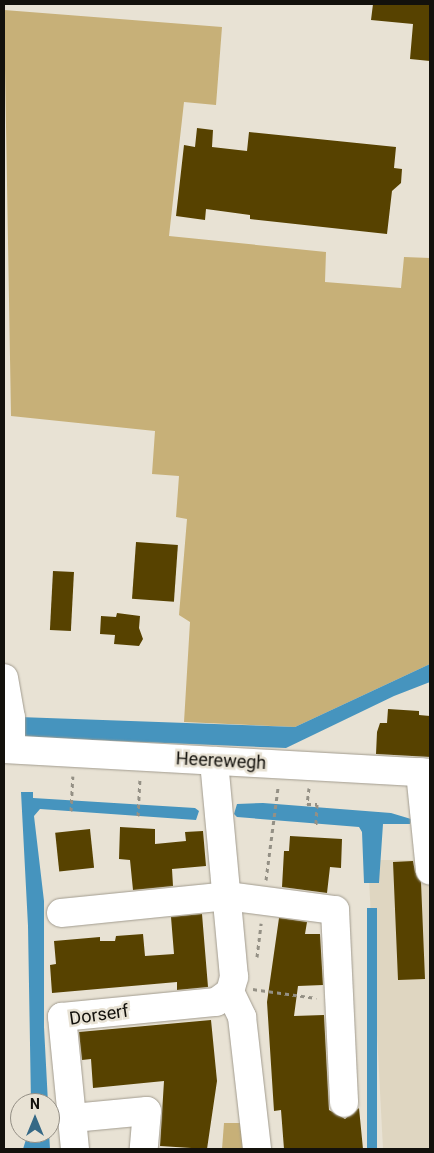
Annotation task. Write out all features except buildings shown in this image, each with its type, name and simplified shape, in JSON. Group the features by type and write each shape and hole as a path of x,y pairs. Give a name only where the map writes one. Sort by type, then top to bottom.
{"street":[{"name":"Heerewegh","path":"4,678 9,738 214,761 425,773"},
{"path":"214,761 234,977 231,989 242,1017 257,1149"},
{"path":"425,773 430,870"},
{"path":"61,913 227,896 335,910 344,1103"},
{"name":"Dorserf","path":"75,1149 62,1017 216,1002 231,989"},
{"path":"73,1118 147,1111 144,1149"}],"path":[{"path":"71,811 72,797"},
{"path":"273,827 277,797"},
{"path":"138,816 139,802"},
{"path":"316,826 317,807"},
{"path":"231,989 339,998"}],"shaded area":[{"path":"4,10 222,27 216,105 184,102 169,236 326,252 325,282 401,288 404,257 430,258 430,664 295,727 184,722 190,622 179,615 187,519 176,517 179,476 152,474 155,431 11,416"},
{"path":"368,860 430,860 430,1149 383,1149"},
{"path":"224,1123 244,1123 248,1149 222,1149"}],"water":[{"path":"430,664 430,682 394,696 286,748 20,737 19,717 295,727"},
{"path":"21,792 33,792 33,798 195,808 199,811 196,820 40,809 34,816 44,901 44,1027 47,1093 31,1093 28,926"},
{"path":"263,803 391,813 411,819 410,824 383,824 379,883 364,883 362,832 359,827 237,817 234,814 237,804"},
{"path":"367,908 377,908 377,1149 367,1149"},
{"path":"25,1143 50,1143 50,1149 23,1149"}]}
